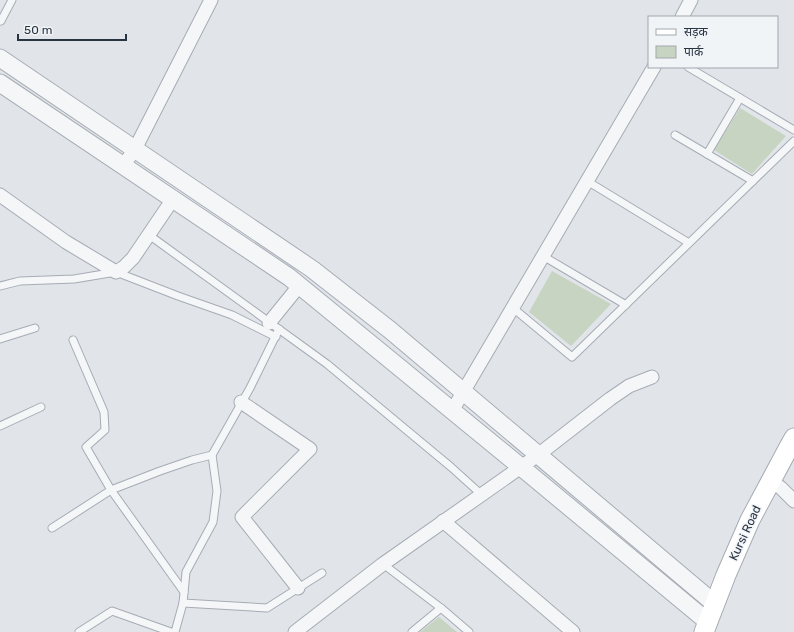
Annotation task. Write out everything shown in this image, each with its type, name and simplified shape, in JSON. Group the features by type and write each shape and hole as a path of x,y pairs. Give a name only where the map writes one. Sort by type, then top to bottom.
{"main road":[{"name":"Kursi Road","path":"706,627 726,575 750,520 794,438"}],"street":[{"path":"124,166 135,149 211,0"},
{"path":"683,16 691,0"},
{"path":"0,58 312,269 390,330 715,604"},
{"path":"452,411 653,68"},
{"path":"0,83 289,277 521,467 706,627"},
{"path":"0,195 66,242 116,272 133,258 173,199"},
{"path":"274,326 299,286"},
{"path":"295,632 383,564 538,455 628,386 652,377"},
{"path":"241,402 310,449 242,517 298,588"},
{"path":"771,481 781,488 794,501"},
{"path":"443,521 573,632"}],"lane":[{"path":"1,21 12,0"},
{"path":"690,68 794,130"},
{"path":"706,154 740,98"},
{"path":"675,135 753,181"},
{"path":"512,308 572,357 794,141"},
{"path":"587,182 689,243"},
{"path":"149,235 327,364 451,467 482,495"},
{"path":"543,256 626,305"},
{"path":"2,284 20,281 74,279 116,272 232,315 276,337"},
{"path":"175,632 183,603 186,572 213,522 217,491 212,455 276,337 274,326"},
{"path":"0,339 35,328"},
{"path":"73,340 104,412 104,430 86,447 111,490 184,592"},
{"path":"0,426 41,408"},
{"path":"52,528 111,490 160,471 212,455"},
{"path":"383,564 441,608 469,632"},
{"path":"183,603 267,608 322,573"},
{"path":"412,632 441,608"},
{"path":"79,632 112,611 171,632"}],"green space":[{"path":"740,108 786,136 752,174 714,150"},
{"path":"552,271 611,304 571,346 529,312"},
{"path":"439,617 457,632 420,632"}]}
